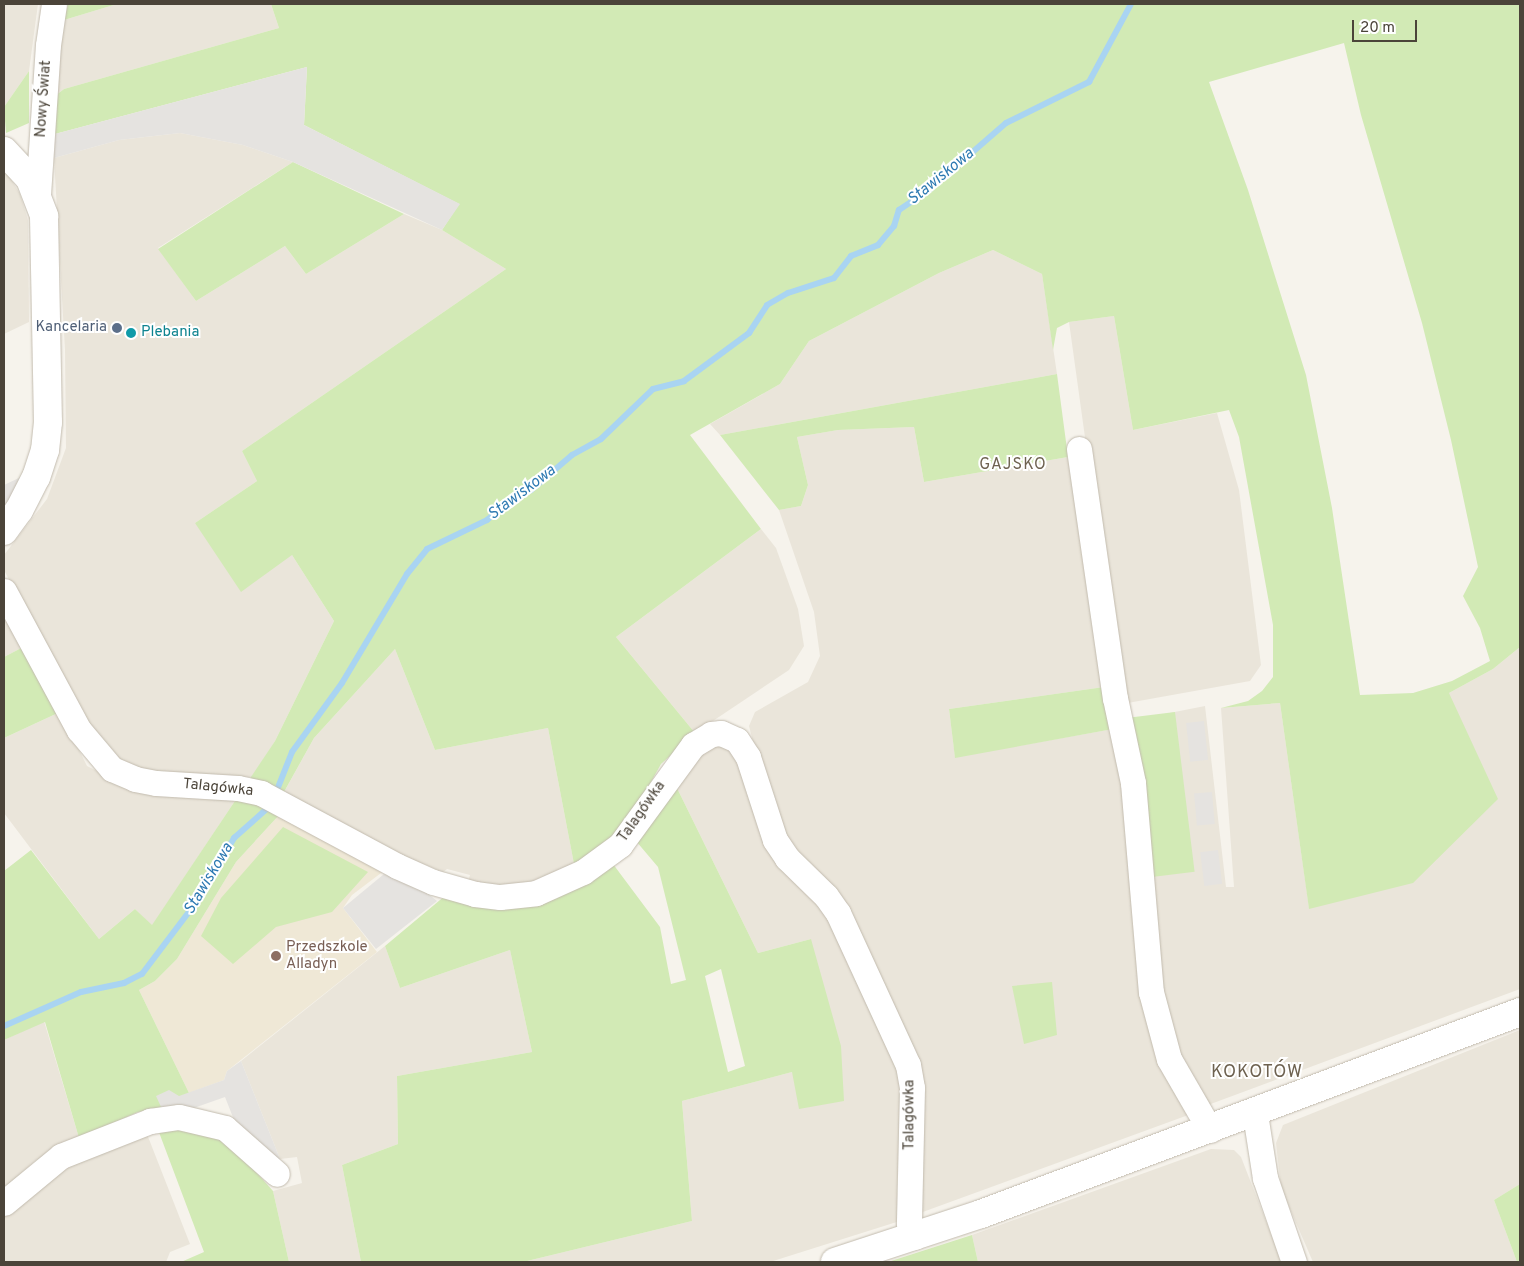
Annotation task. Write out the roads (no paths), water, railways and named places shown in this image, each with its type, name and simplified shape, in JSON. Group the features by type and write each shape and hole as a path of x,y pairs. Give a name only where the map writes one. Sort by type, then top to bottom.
{"street":[{"name":"Nowy Świat","path":"38,195 48,45 54,4"},
{"path":"4,151 22,168 38,195 44,216 48,422 45,450 19,510 4,531"},
{"path":"1079,449 1115,698 1133,783 1151,992 1169,1058 1210,1130"},
{"name":"Talagówka","path":"4,591 79,730 112,769 135,779 156,783 238,788 261,793 283,803 368,852 433,882 490,896 521,896 566,881 620,845 692,746 711,734 721,733 737,740 748,757 776,840 787,858 821,890 838,913 908,1065 912,1088 909,1213 914,1237"},
{"path":"835,1262 914,1237 1255,1114 1520,1012"},
{"path":"1255,1114 1265,1178 1294,1262"},
{"path":"4,1203 61,1156 150,1121 179,1117 225,1128 277,1174"}],"waterway":[{"name":"Stawiskowa","path":"275,795 292,752 342,683 407,574 427,549 487,520 514,497 531,490 572,455 601,439 653,389 684,381 749,333 767,305 788,293 834,278 851,256 878,245 894,226 899,210 929,190 1006,123 1089,82 1131,4"},
{"name":"Stawiskowa","path":"4,1026 81,992 124,983 142,974 192,908 234,838 271,805"}],"place":[{"name":"Kancelaria","path":"117,328"},
{"name":"Plebania","path":"131,333"},
{"name":"Przedszkole Alladyn","path":"276,956"}],"district":[{"name":"GAJSKO","path":"1013,465"},
{"name":"KOKOTÓW","path":"1257,1073"}]}
